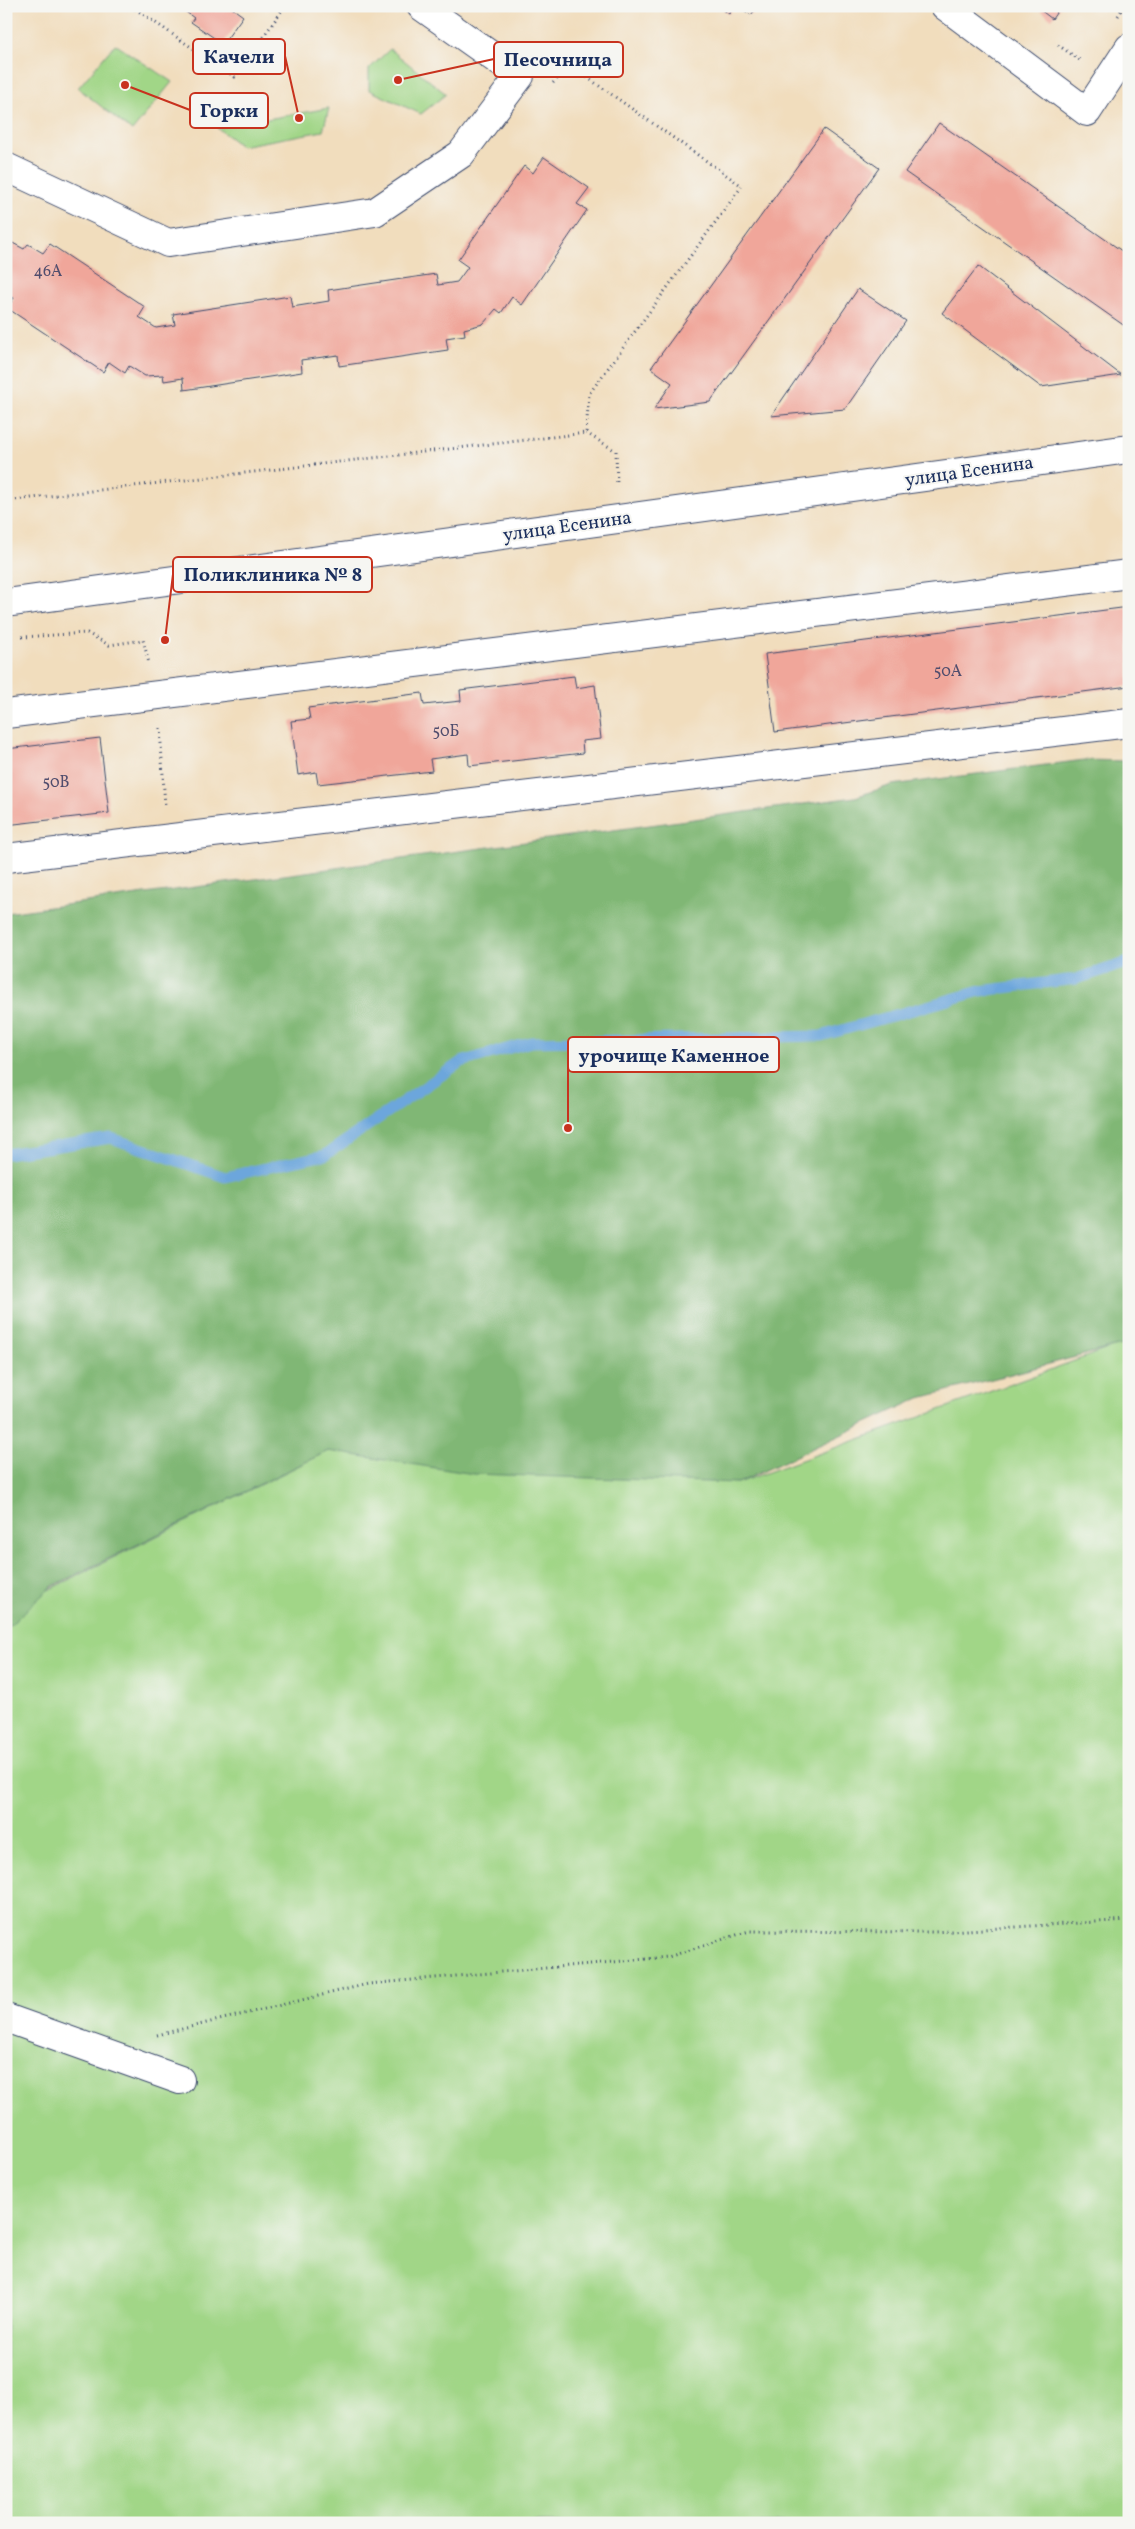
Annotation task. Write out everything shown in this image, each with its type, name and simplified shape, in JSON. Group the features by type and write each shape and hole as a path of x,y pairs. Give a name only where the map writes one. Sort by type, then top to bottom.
{"street":[{"path":"6,167 168,243 375,212 461,154 520,76 421,6"},
{"path":"945,6 1087,112 1129,48"},
{"name":"улица Есенина","path":"6,604 1129,449"},
{"path":"6,714 157,693 1129,574"},
{"path":"6,858 1129,723"},
{"path":"6,2018 180,2080"}],"path":[{"path":"131,6 235,77 285,6"},
{"path":"1114,23 1124,6"},
{"path":"1056,43 1086,65"},
{"path":"6,501 586,433 589,394 742,186 571,66 520,76"},
{"path":"20,637 87,633 109,645 143,640 157,693 165,806 134,843"},
{"path":"152,2036 368,1984 668,1957 748,1931 934,1932 1129,1920"}],"green space":[{"path":"115,44 172,82 132,131 78,88"},
{"path":"390,49 446,94 421,114 369,90 369,69"},
{"path":"329,108 323,131 241,146 217,128"},
{"path":"1084,760 1129,761 1129,1343 920,1398 738,1483 474,1474 328,1451 51,1587 6,1629 6,913 855,797 892,785"},
{"path":"1124,1343 1129,1343 1129,2523 6,2523 6,1611 328,1451 738,1483"}],"building":[{"path":"178,6 233,6 232,8 243,16 223,44 191,22 194,18"},
{"path":"718,6 734,6 729,14"},
{"path":"738,6 758,6 751,15"},
{"path":"1035,6 1061,6 1052,19"},
{"path":"939,123 1129,256 1129,329 905,172"},
{"path":"824,129 879,168 710,402 654,409 672,383 651,368"},
{"path":"544,157 589,188 577,204 587,210 522,305 512,297 501,313 496,309 483,324 464,329 465,335 446,338 448,350 339,366 338,355 301,360 302,372 184,390 183,378 164,381 163,375 145,376 129,366 125,373 109,362 103,372 7,308 14,298 6,294 7,240 24,249 28,244 43,253 50,244 145,307 139,317 156,328 175,325 173,314 290,296 292,307 329,301 328,290 436,274 438,285 457,282 468,267 458,260 524,166 533,173"},
{"path":"978,266 1121,375 1041,387 942,313"},
{"path":"858,289 906,321 845,409 771,416"},
{"path":"1129,607 1129,686 775,732 765,654"},
{"path":"574,676 576,688 595,685 601,739 582,741 583,753 469,766 468,754 430,759 432,771 318,784 316,772 298,775 291,721 310,719 308,708 422,693 424,705 461,701 460,690"},
{"path":"100,738 109,813 6,825 6,749"}],"waterway":[{"path":"6,1154 111,1138 225,1177 325,1155 461,1062 531,1042 821,1036 980,991 1076,979 1129,962"}],"place":[{"name":"Песочница","path":"398,80"},
{"name":"Горки","path":"125,85"},
{"name":"Качели","path":"299,118"},
{"name":"Поликлиника № 8","path":"165,640"},
{"name":"урочище Каменное","path":"568,1128"}]}
